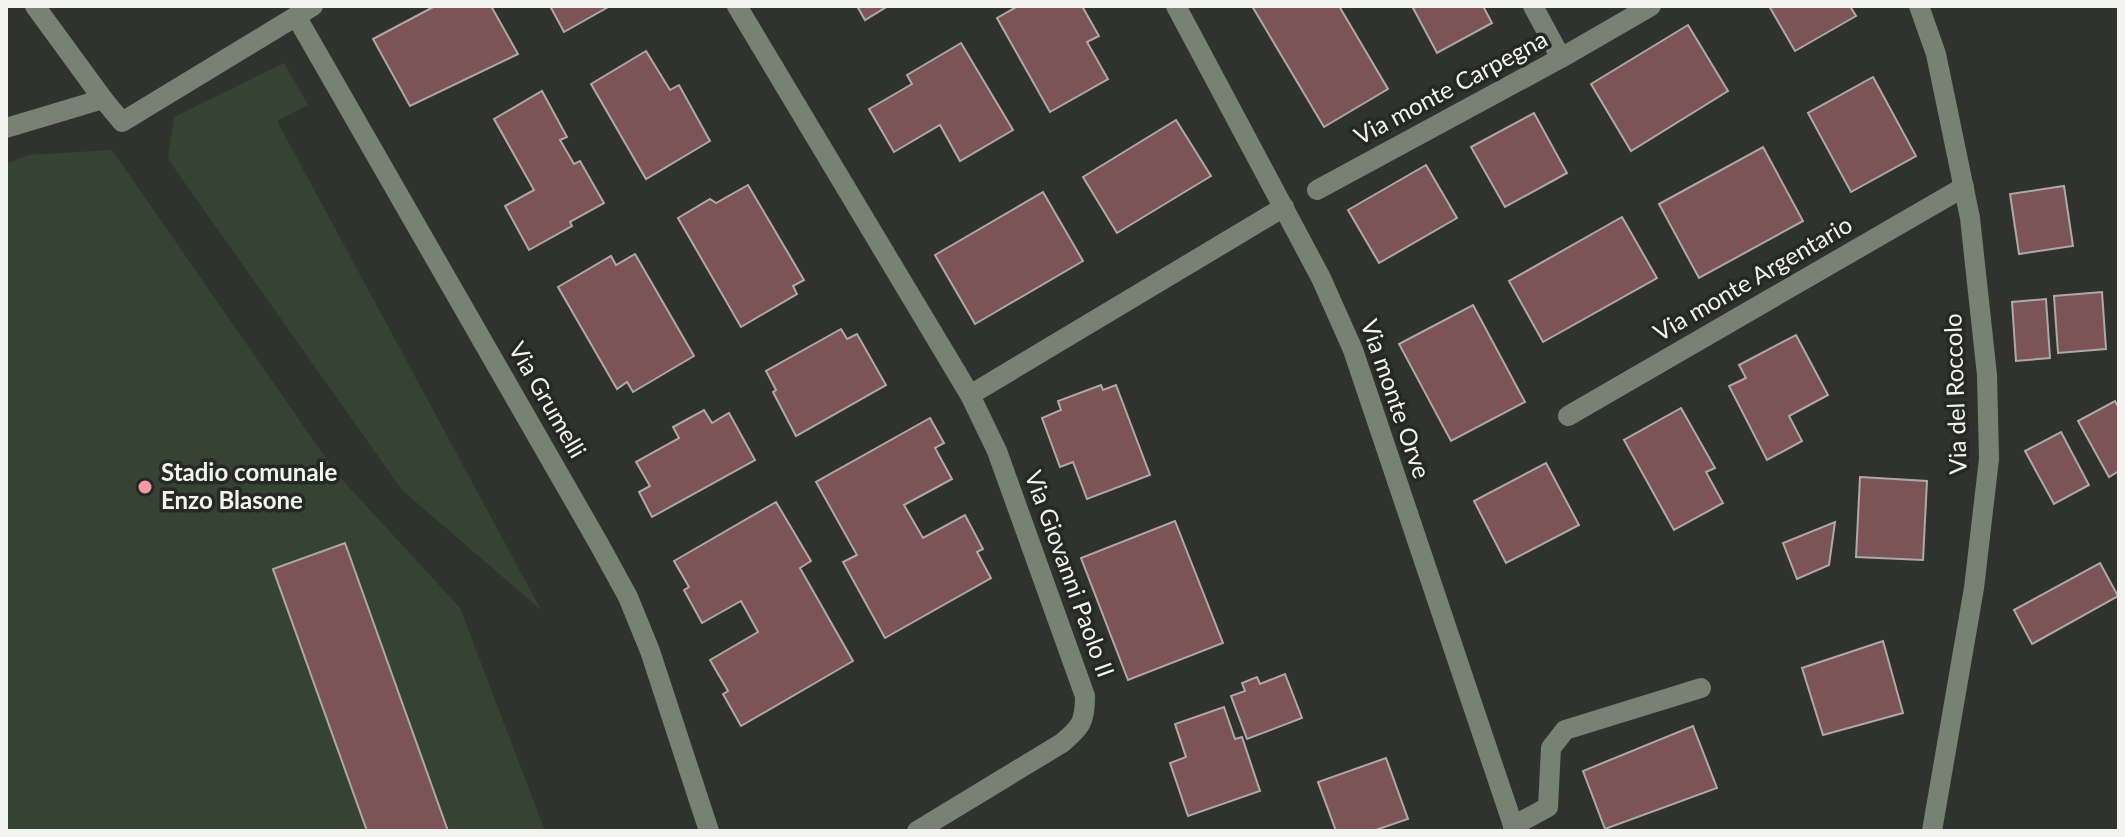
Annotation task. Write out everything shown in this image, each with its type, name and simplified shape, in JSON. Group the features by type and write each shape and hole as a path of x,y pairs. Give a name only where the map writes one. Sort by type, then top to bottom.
{"street":[{"name":"Via Grumelli","path":"35,6 122,122 304,11 628,597 650,651 709,831"},
{"name":"Via Giovanni Paolo II","path":"737,6 970,395 997,451 1085,696 1085,711 1078,729 1062,743 917,831"},
{"name":"Via monte Orve","path":"1176,6 1321,278 1353,350 1514,829"},
{"path":"1533,6 1561,58"},
{"name":"Via monte Carpegna","path":"1317,190 1651,6"},
{"name":"Via del Roccolo","path":"1919,6 1936,54 1970,218 1987,375 1989,459 1974,588 1932,831"},
{"path":"6,128 103,99"},
{"name":"Via monte Argentario","path":"1568,416 1964,187"},
{"path":"970,395 1284,207"},
{"path":"1514,829 1548,807 1551,748 1565,730 1701,688"}],"green space":[{"path":"284,63 308,105 277,121 541,610 402,490 168,159 174,117"},
{"name":"Stadio comunale Enzo Blasone","path":"112,150 336,473 460,608 545,831 6,831 6,164 28,155"}],"building":[{"path":"435,6 491,6 518,54 410,106 373,39"},
{"path":"550,6 610,6 564,32"},
{"path":"857,6 888,6 865,20"},
{"path":"1018,6 1082,6 1099,36 1087,42 1108,79 1050,112 997,18"},
{"path":"1252,6 1339,6 1388,89 1324,127"},
{"path":"1412,6 1483,6 1492,23 1437,53"},
{"path":"1769,6 1850,6 1856,16 1795,51"},
{"path":"1688,25 1728,91 1631,151 1591,84"},
{"path":"961,43 1013,130 960,161 940,125 894,152 869,109 912,84 907,75"},
{"path":"646,51 670,90 679,85 710,141 646,179 591,84"},
{"path":"1873,77 1916,156 1851,192 1808,113"},
{"path":"542,91 567,137 560,140 574,164 580,161 604,203 570,222 572,226 529,250 505,206 534,190 494,119"},
{"path":"1534,113 1567,173 1505,207 1471,147"},
{"path":"1176,120 1211,176 1117,233 1083,177"},
{"path":"1763,147 1803,221 1699,278 1659,204"},
{"path":"1426,165 1457,218 1379,263 1348,210"},
{"path":"748,185 804,280 793,286 797,294 741,327 678,218 710,199 716,203"},
{"path":"2064,186 2073,246 2019,254 2010,194"},
{"path":"1043,192 1083,261 975,324 935,255"},
{"path":"1622,217 1657,278 1543,342 1509,281"},
{"path":"635,254 694,356 633,392 627,382 617,389 558,287 611,256 616,265"},
{"path":"2102,292 2106,349 2058,353 2054,296"},
{"path":"2046,299 2050,358 2016,361 2012,302"},
{"path":"1473,305 1525,402 1451,441 1399,344"},
{"path":"841,329 847,339 857,334 886,385 796,436 773,392 776,390 766,371"},
{"path":"1796,335 1828,395 1789,416 1802,441 1767,460 1729,386 1746,378 1739,365"},
{"path":"1101,385 1103,390 1116,385 1150,475 1087,499 1073,462 1060,467 1042,418 1061,410 1058,401"},
{"path":"2115,401 2119,408 2119,471 2109,477 2078,421"},
{"path":"1681,408 1715,468 1706,472 1723,503 1674,530 1624,440"},
{"path":"704,410 712,423 729,413 755,460 652,517 639,492 650,486 636,462 679,438 673,427"},
{"path":"930,418 944,443 935,448 952,479 904,505 923,538 965,515 983,549 977,552 991,578 885,638 843,562 857,555 816,482"},
{"path":"2061,432 2089,485 2054,504 2025,451"},
{"path":"1546,463 1579,525 1506,563 1474,501"},
{"path":"1860,477 1927,481 1923,560 1856,557"},
{"path":"776,502 811,561 800,568 853,661 741,726 723,694 728,691 710,660 758,632 741,601 702,623 684,590 689,587 674,561"},
{"path":"1175,521 1223,643 1128,680 1081,558"},
{"path":"1835,522 1829,565 1797,579 1783,543"},
{"path":"345,543 448,831 367,831 273,569"},
{"path":"2100,563 2118,596 2032,644 2014,610"},
{"path":"1883,641 1903,713 1823,735 1802,668"},
{"path":"1285,674 1302,718 1247,739 1231,696 1245,691 1242,683 1257,677 1260,684"},
{"path":"1224,707 1235,739 1242,737 1260,791 1188,816 1170,763 1186,757 1175,724"},
{"path":"1693,726 1717,788 1605,829 1583,771"},
{"path":"1386,758 1408,819 1373,831 1336,831 1318,782"}],"place":[{"name":"Stadio comunale Enzo Blasone","path":"145,487"}]}
